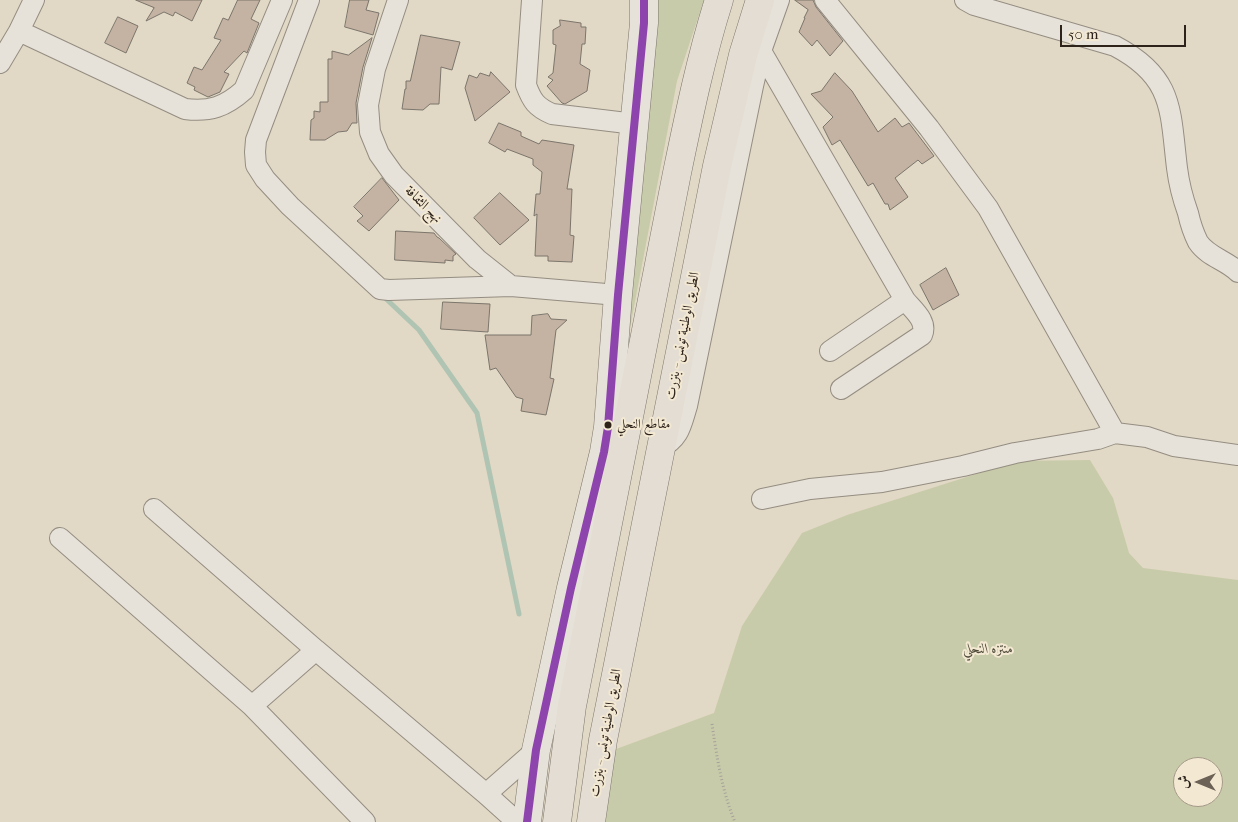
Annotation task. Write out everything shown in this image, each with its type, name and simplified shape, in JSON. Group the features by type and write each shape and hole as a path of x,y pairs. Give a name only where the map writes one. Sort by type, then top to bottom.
{"highway":[{"path":"557,822 572,706 677,173 692,101 719,0"},
{"name":"الطريق الوطنية تونس - بنزرت","path":"591,822 603,740 717,166 743,55 760,0"}],"street":[{"path":"0,63 20,31 34,0"},
{"path":"20,31 185,109 202,111 217,107 234,99 244,90 282,0"},
{"path":"309,0 256,140 255,152 259,171 290,206 380,289 511,286 618,295"},
{"name":"نهج الثقافة","path":"398,0 375,69 368,104 370,132 379,154 394,175 477,259 511,286"},
{"path":"532,0 526,85 531,98 540,109 552,114 634,124"},
{"path":"660,448 670,443 678,433 687,406 761,51 779,0"},
{"path":"825,0 929,128 988,208 1115,434"},
{"path":"965,0 974,5 1115,46 1133,56 1150,70 1161,86 1170,108 1177,169 1182,193 1198,242 1207,252 1238,272"},
{"path":"528,822 536,750 571,588 604,452 608,427 618,295 647,8"},
{"path":"761,51 905,300 922,320 924,330 922,335 841,389"},
{"path":"830,351 905,300"},
{"path":"762,499 810,489 882,482 963,466 1015,453 1098,439 1115,434 1147,437 1174,446 1238,455"},
{"path":"154,509 517,822"},
{"path":"60,538 252,706 365,822"},
{"path":"252,706 316,650"},
{"path":"486,794 536,750"}],"path":[{"path":"712,724 719,770 735,822"}],"green space":[{"path":"657,0 704,0 677,81 621,375"},
{"name":"منتزه النحلي","path":"1090,460 1113,498 1129,553 1143,568 1238,580 1238,822 599,822 608,752 714,713 742,626 802,533 847,515 1017,461"}],"building":[{"path":"136,0 202,0 192,21 175,12 173,16 164,12 146,21 154,8"},
{"path":"238,0 260,0 251,19 259,23 247,53 244,51 224,72 229,74 220,92 208,97 194,90 195,87 187,83 194,67 202,70 221,40 214,38 223,18 228,20"},
{"path":"350,0 369,0 366,10 379,13 373,35 345,27"},
{"path":"795,0 813,0 816,7 843,41 830,56 817,40 812,46 799,32 808,10"},
{"path":"118,17 138,26 126,53 105,43"},
{"path":"560,20 581,23 581,27 586,27 585,44 582,44 580,64 590,70 587,91 565,104 547,86 553,80 548,77 553,73 556,45 553,44 553,30 560,26"},
{"path":"421,35 460,42 452,70 441,67 439,104 430,104 423,110 402,109 406,81 410,81"},
{"path":"372,38 363,67 356,103 357,123 352,123 347,131 338,132 325,140 310,140 311,120 314,118 314,111 320,112 320,102 328,102 328,59 332,59 332,51 348,55"},
{"path":"491,72 510,92 475,121 465,88 469,75 477,78 480,73 489,76"},
{"path":"835,73 852,91 878,132 895,118 902,127 909,123 934,156 922,164 918,160 895,178 908,197 890,210 888,204 885,204 873,183 868,186 840,140 832,145 823,127 833,117 811,94 821,91"},
{"path":"499,123 521,132 521,136 539,144 542,140 574,145 567,189 572,189 570,235 574,236 572,262 548,261 548,256 535,256 537,214 534,216 536,194 540,194 542,172 533,165 533,159 507,149 505,152 489,143"},
{"path":"382,178 399,200 369,231 357,221 363,216 354,207"},
{"path":"500,193 529,220 500,245 474,218"},
{"path":"396,231 434,233 456,254 453,256 453,261 445,260 445,263 395,260"},
{"path":"946,268 959,295 933,310 920,285"},
{"path":"443,302 490,304 488,332 441,329"},
{"path":"548,314 551,319 567,320 556,330 550,378 554,379 546,415 521,411 523,399 516,397 496,368 490,370 485,335 531,335 532,316"}],"waterway":[{"path":"382,295 419,330 477,413 519,614"}],"transit line":[{"path":"527,822 536,750 571,588 604,452 608,427 618,295 644,23 644,0"}],"place":[{"name":"مقاطع النحلي","path":"608,425"}]}
